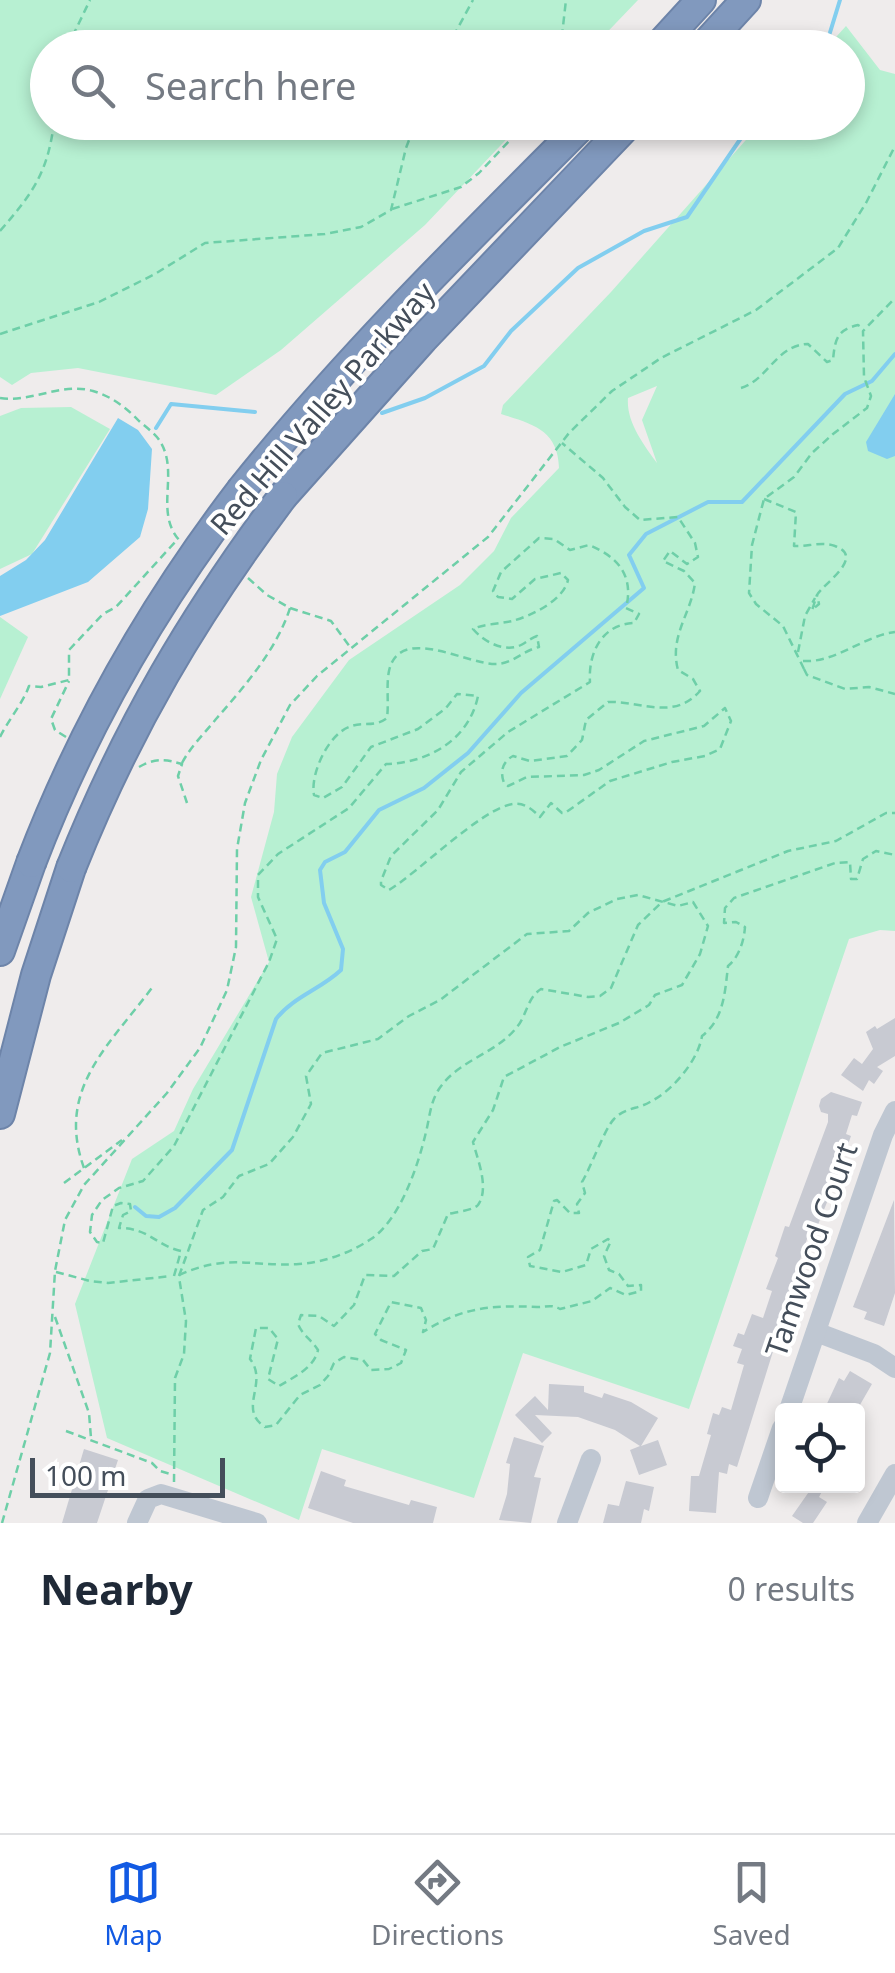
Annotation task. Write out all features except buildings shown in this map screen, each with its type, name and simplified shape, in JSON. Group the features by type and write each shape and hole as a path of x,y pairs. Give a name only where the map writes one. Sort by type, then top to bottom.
{"highway":[{"path":"674,30 701,0"},
{"path":"718,30 746,0"},
{"name":"Red Hill Valley Parkway","path":"0,950 31,863 98,715 158,604 286,433 567,140"},
{"name":"Red Hill Valley Parkway","path":"0,1114 36,974 94,812 146,702 221,579 283,496 423,339 613,140"}],"street":[{"name":"Tamwood Court","path":"791,1403 883,1135 895,1111"},
{"path":"816,1332 874,1354 895,1368"},
{"path":"758,1498 775,1448"},
{"path":"566,1523 591,1459"},
{"path":"867,1523 895,1474"},
{"path":"137,1523 148,1499 161,1494 257,1523"}],"path":[{"path":"75,30 90,0"},
{"path":"457,30 473,0"},
{"path":"562,30 566,0"},
{"path":"0,231 43,174 52,140"},
{"path":"391,210 409,140"},
{"path":"0,334 99,302 206,243 361,228 391,210 461,187 479,174 510,140"},
{"path":"2,1523 50,1353 55,1272 65,1220 84,1185 167,1092 200,1048 227,990 236,947 238,849 246,802 261,760 290,705 317,676 488,537 562,443 612,391 661,358 756,310 838,248 895,146"},
{"path":"895,298 864,329 864,377 870,392 867,408 833,434 794,477 764,499 752,545 750,593 756,604 782,626 808,675 844,689 869,688 895,694"},
{"path":"741,388 754,384 776,358 799,344 808,344 827,362 833,360 839,333 858,325 864,329"},
{"path":"0,398 60,388 93,391 124,406 161,442 167,457 166,512 178,540 69,650 69,680 27,687 23,702 11,714 0,737"},
{"path":"174,1497 175,1378 184,1354 186,1321 176,1276 181,1251 171,1249 140,1228 120,1228 123,1215 131,1211 130,1204 121,1202 114,1206 102,1244 90,1232 92,1215 108,1196 143,1180 174,1146 269,962 276,939 258,896 258,876 278,854 349,808 386,764 422,758 454,741 472,716 478,696 457,694 446,708 418,729 372,747 336,792 322,798 314,794 312,784 336,736 350,726 370,726 387,718 390,668 409,648 426,647 461,660 502,664 538,647 536,636 532,636 520,646 502,648 473,629 518,619 565,591 568,580 561,573 535,579 512,599 498,597 493,591 502,572 539,538 554,539 570,550 589,545 613,558 628,580 631,596 626,608 639,614 634,623 614,627 595,648 590,660 590,682 508,732 461,772 438,810 392,856 381,885 389,890 481,819 509,804 526,806 540,817 552,802 562,814 610,781 710,755 724,744 730,721 725,708 704,726 644,740 599,770 584,775 532,776 508,786 504,783 504,762 512,756 541,761 568,756 577,749 586,720 608,702 666,709 682,706 700,691 693,679 678,670 675,658 678,630 690,608 695,583 684,571 663,561 670,551 687,564 698,557 692,537 678,518 640,520 603,478 562,443"},
{"path":"764,499 796,512 794,546 826,544 843,552 842,570 818,595 806,616 799,659"},
{"path":"247,577 290,608 331,621 351,648"},
{"path":"182,764 190,747 228,706 281,636 290,608"},
{"path":"799,659 838,654 862,640 895,632"},
{"path":"55,1272 108,1282 176,1276 205,1264 230,1260 318,1262 367,1242 394,1220 427,1130 430,1106 440,1087 453,1072 494,1048 518,1026 533,994 541,989 600,996 612,988 637,926 662,902 788,851 836,841 886,813 895,813"},
{"path":"176,1276 203,1210 223,1197 239,1176 270,1164 293,1136 311,1104 306,1076 322,1053 378,1039 440,1000 527,934 569,931 588,913 617,898 638,894 678,906 694,902 708,926 682,986 656,995 649,1005 620,1023 560,1047 504,1077 493,1110 473,1142 482,1170 479,1204 448,1214 433,1250 422,1251 394,1276 366,1275 354,1305 334,1326 319,1316 302,1316 298,1324 302,1335 313,1341 318,1350 316,1358 279,1386 268,1379 278,1339 269,1328 256,1328 250,1359 258,1368 258,1382 250,1404 258,1424 276,1425 300,1395 320,1385 334,1363 344,1357 363,1360 372,1370 389,1369 401,1363 406,1350 375,1334 391,1302 422,1308 426,1320 422,1332 475,1308 517,1304 552,1305 560,1309 592,1301 610,1288 626,1295 640,1292 641,1285 628,1286 619,1274 609,1270 604,1256 611,1241 608,1239 591,1249 586,1264 562,1272 530,1266 528,1257 540,1250 554,1201 570,1213 579,1213 577,1204 585,1193 582,1182 612,1120 655,1100 700,1050 702,1036 713,1028 724,1002 728,966 738,958 744,935 745,927 736,922 724,923 726,908 734,898 835,863 850,862 852,879 857,879 863,859 876,851 895,855"},
{"path":"84,1168 75,1144 75,1122 91,1064 154,986"},
{"path":"64,1183 127,1136"},
{"path":"53,1311 90,1412 91,1438"},
{"path":"66,1431 91,1438 174,1476"}],"green space":[{"path":"0,0 638,0 609,30 30,30 30,140 506,140 425,225 281,350 216,395 78,368 31,373 12,385 0,377"},
{"path":"865,51 880,70 895,74 895,931 880,930 849,939 689,1409 523,1353 474,1498 322,1449 299,1520 107,1438 75,1304 132,1159 174,1131 193,1089 269,962 251,897 274,812 277,774 292,737 349,660 460,585 494,551 511,518 559,468 558,455 549,437 533,425 501,414 503,405 611,292 746,140 865,140","holes":["657,386 642,420 657,463 633,424 628,407 628,398"]},
{"path":"71,407 110,429 32,554 0,569 0,416 21,408"},
{"path":"0,617 28,637 0,699"}],"water":[{"path":"895,394 895,456 887,459 868,451 866,442"},
{"path":"118,418 138,430 152,449 148,509 140,537 88,582 0,616 0,576 26,560 45,540"}],"waterway":[{"path":"831,30 840,0"},
{"path":"382,413 425,398 484,366 511,331 578,268 644,231 687,217 740,140"},
{"path":"135,1207 146,1216 159,1217 175,1208 232,1150 276,1019 341,970 343,949 324,903 320,870 325,862 345,852 379,810 424,788 468,753 521,693 644,588 629,555 646,534 708,502 742,502 845,394 872,381 895,354"},
{"path":"156,428 171,404 255,412"}]}
